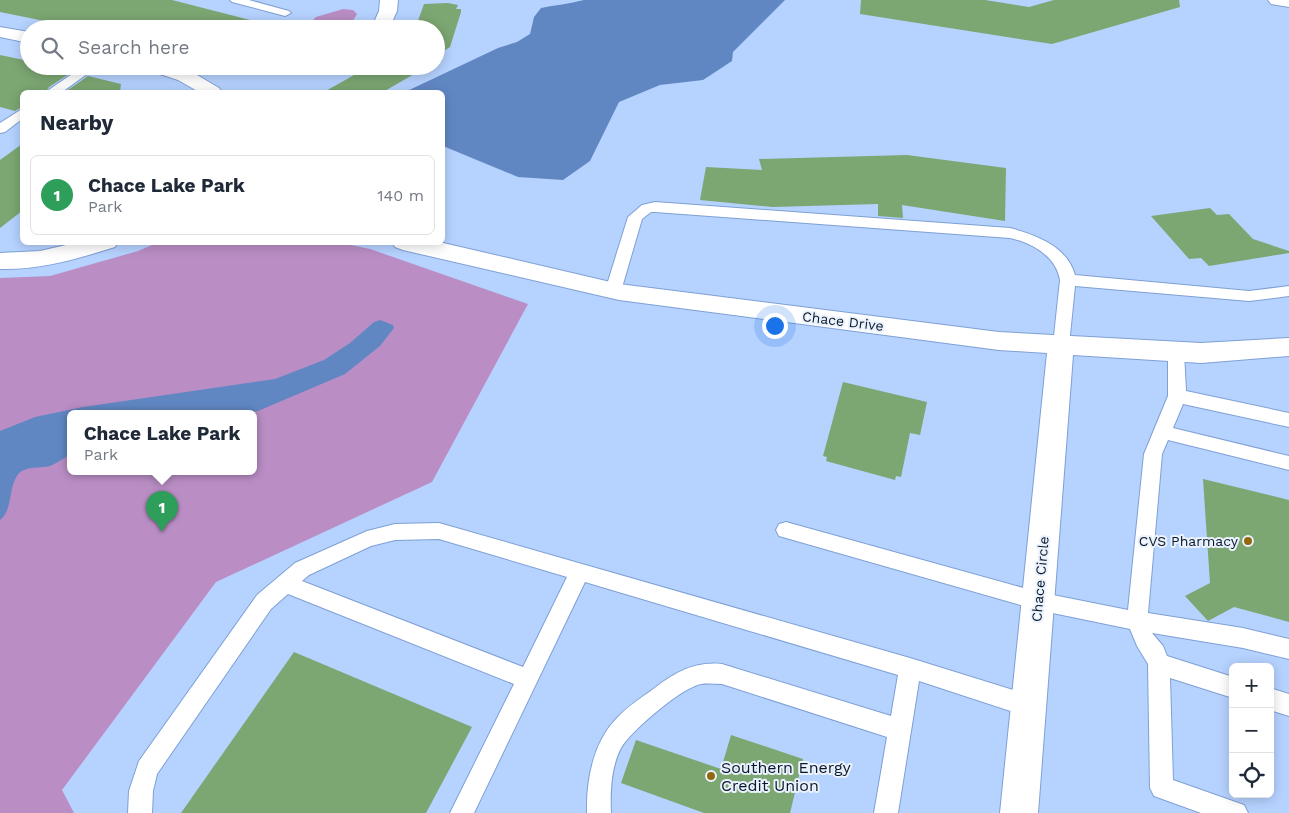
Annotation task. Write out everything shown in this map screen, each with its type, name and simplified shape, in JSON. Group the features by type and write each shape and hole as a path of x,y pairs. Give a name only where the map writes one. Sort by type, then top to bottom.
{"street":[{"path":"384,20 388,11 389,0"},
{"path":"1277,0 1289,2"},
{"path":"0,32 20,36"},
{"path":"182,75 209,90"},
{"path":"0,261 47,258 96,245"},
{"name":"Chace Drive","path":"416,245 613,291 999,341 1201,354 1289,348"},
{"name":"Chace Circle","path":"1020,813 1061,345"}],"lane":[{"path":"236,0 285,13"},
{"path":"57,90 79,75"},
{"path":"0,129 20,115"},
{"path":"613,291 635,216 647,208 655,207 1010,233 1026,236 1053,254 1064,265 1068,280 1061,345"},
{"path":"1068,280 1248,296 1289,291"},
{"path":"1176,352 1177,396 1153,454 1138,621 1144,639 1155,652 1159,664 1162,788 1236,813"},
{"path":"1177,396 1289,420"},
{"path":"1162,432 1289,463"},
{"path":"786,530 1038,601 1138,621 1243,638 1289,649"},
{"path":"140,813 141,791 146,769 264,602 302,569 367,539 395,532 439,531 910,668 1029,706"},
{"path":"462,813 580,572"},
{"path":"286,584 528,679"},
{"path":"1159,664 1229,687"},
{"path":"886,813 898,730 910,668"},
{"path":"599,813 598,797 602,773 618,733 630,720 690,676 706,672 722,674 898,730"},
{"path":"1274,701 1289,705"}],"shaded area":[{"path":"343,9 353,10 357,14 353,20 313,20 316,17"},
{"path":"152,245 351,245 370,249 528,304 432,482 216,582 62,790 74,813 0,813 0,278 50,276 138,251"}],"water":[{"path":"584,0 785,0 733,52 732,61 703,80 660,85 619,102 590,161 563,180 518,177 445,147 445,90 409,90 441,75 445,75 445,73 498,48 517,42 530,34 534,17 541,8"},
{"path":"380,320 393,325 394,328 380,346 345,374 258,411 69,410 275,379 324,360 350,343 374,322"},
{"path":"67,410 67,456 50,466 28,469 20,473 14,481 7,511 0,520 0,431 35,417"}],"building":[{"path":"0,0 172,0 250,20 40,20 0,12"},
{"path":"861,0 985,0 1029,7 1054,0 1179,0 1180,7 1052,44 860,14"},
{"path":"448,3 458,5 456,9 461,9 450,47 445,50 445,20 418,20 424,4"},
{"path":"0,55 20,59 20,75 67,75 47,90 20,90 20,108 15,111 0,107"},
{"path":"354,75 412,75 386,90 328,90"},
{"path":"88,76 121,84 120,90 68,90"},
{"path":"20,145 20,213 0,228 0,160"},
{"path":"907,155 1006,168 1005,221 902,205 903,218 878,216 878,204 773,207 700,200 706,167 762,170 759,159"},
{"path":"1210,208 1217,215 1229,214 1253,239 1289,251 1289,253 1209,266 1201,258 1189,259 1151,216"},
{"path":"843,382 927,402 920,435 910,433 901,477 896,476 895,480 826,461 827,457 823,456"},
{"name":"CVS Pharmacy","path":"1203,479 1289,500 1289,622 1234,607 1208,621 1185,596 1210,583"},
{"path":"294,652 472,727 426,813 181,813"},
{"name":"Southern Energy Credit Union","path":"731,735 803,759 790,813 704,813 621,783 636,740 721,769"}],"place":[{"name":"Chace Lake Park","path":"162,532"},
{"name":"CVS Pharmacy","path":"1248,541"},
{"name":"Southern Energy Credit Union","path":"711,776"}]}
